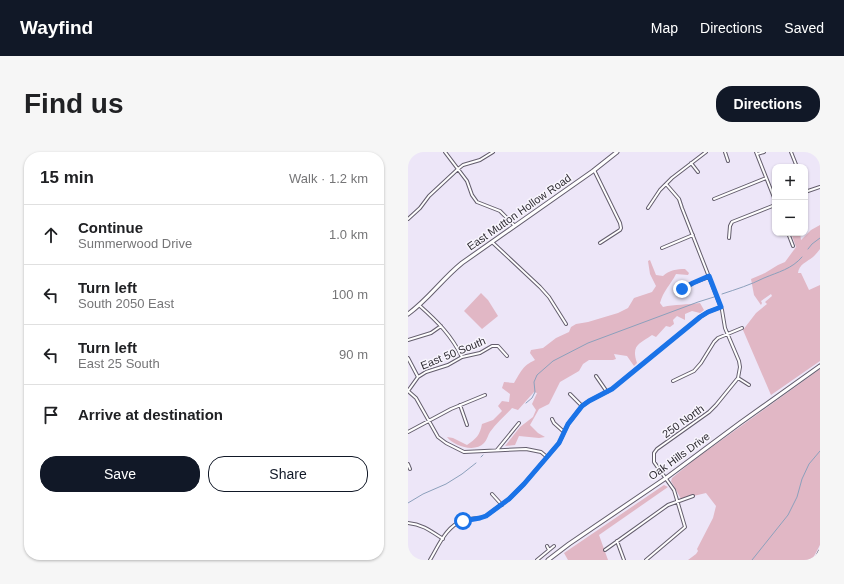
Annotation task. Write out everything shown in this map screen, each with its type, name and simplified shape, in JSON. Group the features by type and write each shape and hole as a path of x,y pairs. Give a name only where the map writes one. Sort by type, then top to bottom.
{"main road":[{"name":"East Mutton Hollow Road","path":"408,314 420,306 455,268 594,170 617,152"},
{"name":"Oak Hills Drive","path":"548,560 666,478 820,366"},
{"path":"816,560 820,552"}],"street":[{"path":"445,152 467,181 472,195 477,202 500,211 514,225"},
{"path":"408,219 420,208 429,196 463,165 480,160 493,152"},
{"path":"648,208 666,184 706,152"},
{"path":"725,152 728,161"},
{"path":"764,152 757,153 772,193"},
{"path":"791,152 796,164"},
{"path":"691,163 698,172"},
{"path":"594,170 621,228 600,243"},
{"path":"714,199 766,178"},
{"path":"666,184 679,199 717,296 727,334 739,361 740,367 738,378 750,385"},
{"path":"808,191 820,187"},
{"path":"729,238 730,226 732,222 772,206"},
{"path":"662,248 693,235"},
{"path":"789,236 793,246"},
{"path":"492,242 540,287 549,297 566,324"},
{"path":"682,289 709,276"},
{"path":"420,306 451,338 462,357"},
{"path":"430,560 448,531 454,525 463,521 486,516 518,492 559,443 571,419 582,406 608,392 700,317 721,307"},
{"path":"408,340 431,333 441,326"},
{"path":"674,381 698,368 718,338 742,328"},
{"name":"East 50 South","path":"408,391 418,377 432,369 448,365 462,357 480,353 495,345 498,346 507,356"},
{"path":"408,358 418,377"},
{"path":"596,376 608,392"},
{"name":"250 North","path":"666,478 654,462 654,453 657,449 716,406 738,378"},
{"path":"408,391 416,398 434,432 442,440 464,452 526,449 541,452 547,457"},
{"path":"570,394 582,406"},
{"path":"408,432 460,405 485,395"},
{"path":"460,405 467,425"},
{"path":"552,419 554,423 564,432"},
{"path":"497,450 519,423"},
{"path":"408,464 410,469"},
{"path":"646,560 685,527 674,490 666,478"},
{"path":"492,494 502,505"},
{"path":"605,550 668,505 693,496"},
{"path":"408,523 425,527 443,539"},
{"path":"617,542 624,560"},
{"path":"547,546 549,550"},
{"path":"537,560 554,546"}],"shaded area":[{"path":"820,225 820,249 813,257 800,267 798,273 801,273 809,290 820,285 820,361 771,395 743,330 756,313 767,304 765,302 772,296 771,294 761,301 761,305 754,295 751,279 785,262 796,247 792,236 800,236 801,240 805,236 808,236 808,233"},
{"path":"650,260 656,275 663,276 670,271 682,269 685,269 689,273 688,275 676,274 661,299 660,303 663,307 700,303 704,310 700,313 692,311 685,314 685,320 677,316 673,320 674,324 670,327 666,326 656,337 652,335 640,343 635,352 637,363 634,366 627,356 614,354 616,359 613,360 589,360 583,364 579,371 560,382 549,404 539,409 530,425 538,433 545,437 539,438 519,436 515,445 505,446 520,427 533,417 536,410 532,404 537,393 534,392 518,410 512,408 495,426 485,442 480,446 475,448 465,447 454,443 447,437 453,438 467,445 477,436 482,424 493,420 502,411 498,406 502,401 509,402 510,394 502,388 504,382 514,383 524,367 535,360 530,353 531,350 543,348 556,338 569,332 571,327 576,324 618,313 628,308 634,298 652,292 656,286 650,274 648,261"},
{"path":"481,293 488,300 498,316 482,329 464,311"},
{"path":"820,369 820,545 812,560 688,560 698,551 697,549 713,518 716,506 706,493 681,499 671,481 672,478 694,460"},
{"path":"664,485 668,487 599,535 608,560 568,560 564,553"}],"waterway":[{"path":"808,249 820,238"},
{"path":"722,294 749,285 784,270 802,257"},
{"path":"526,403 532,398 535,392 534,382 537,375 553,361 588,343 714,297"},
{"path":"752,560 788,515 797,497 802,479 809,464 820,451"},
{"path":"408,503 423,494 446,484 476,463"}],"route":[{"path":"463,521 486,516 518,492 559,443 568,424 582,406 612,389 700,317 721,307 709,276 682,289"}]}
